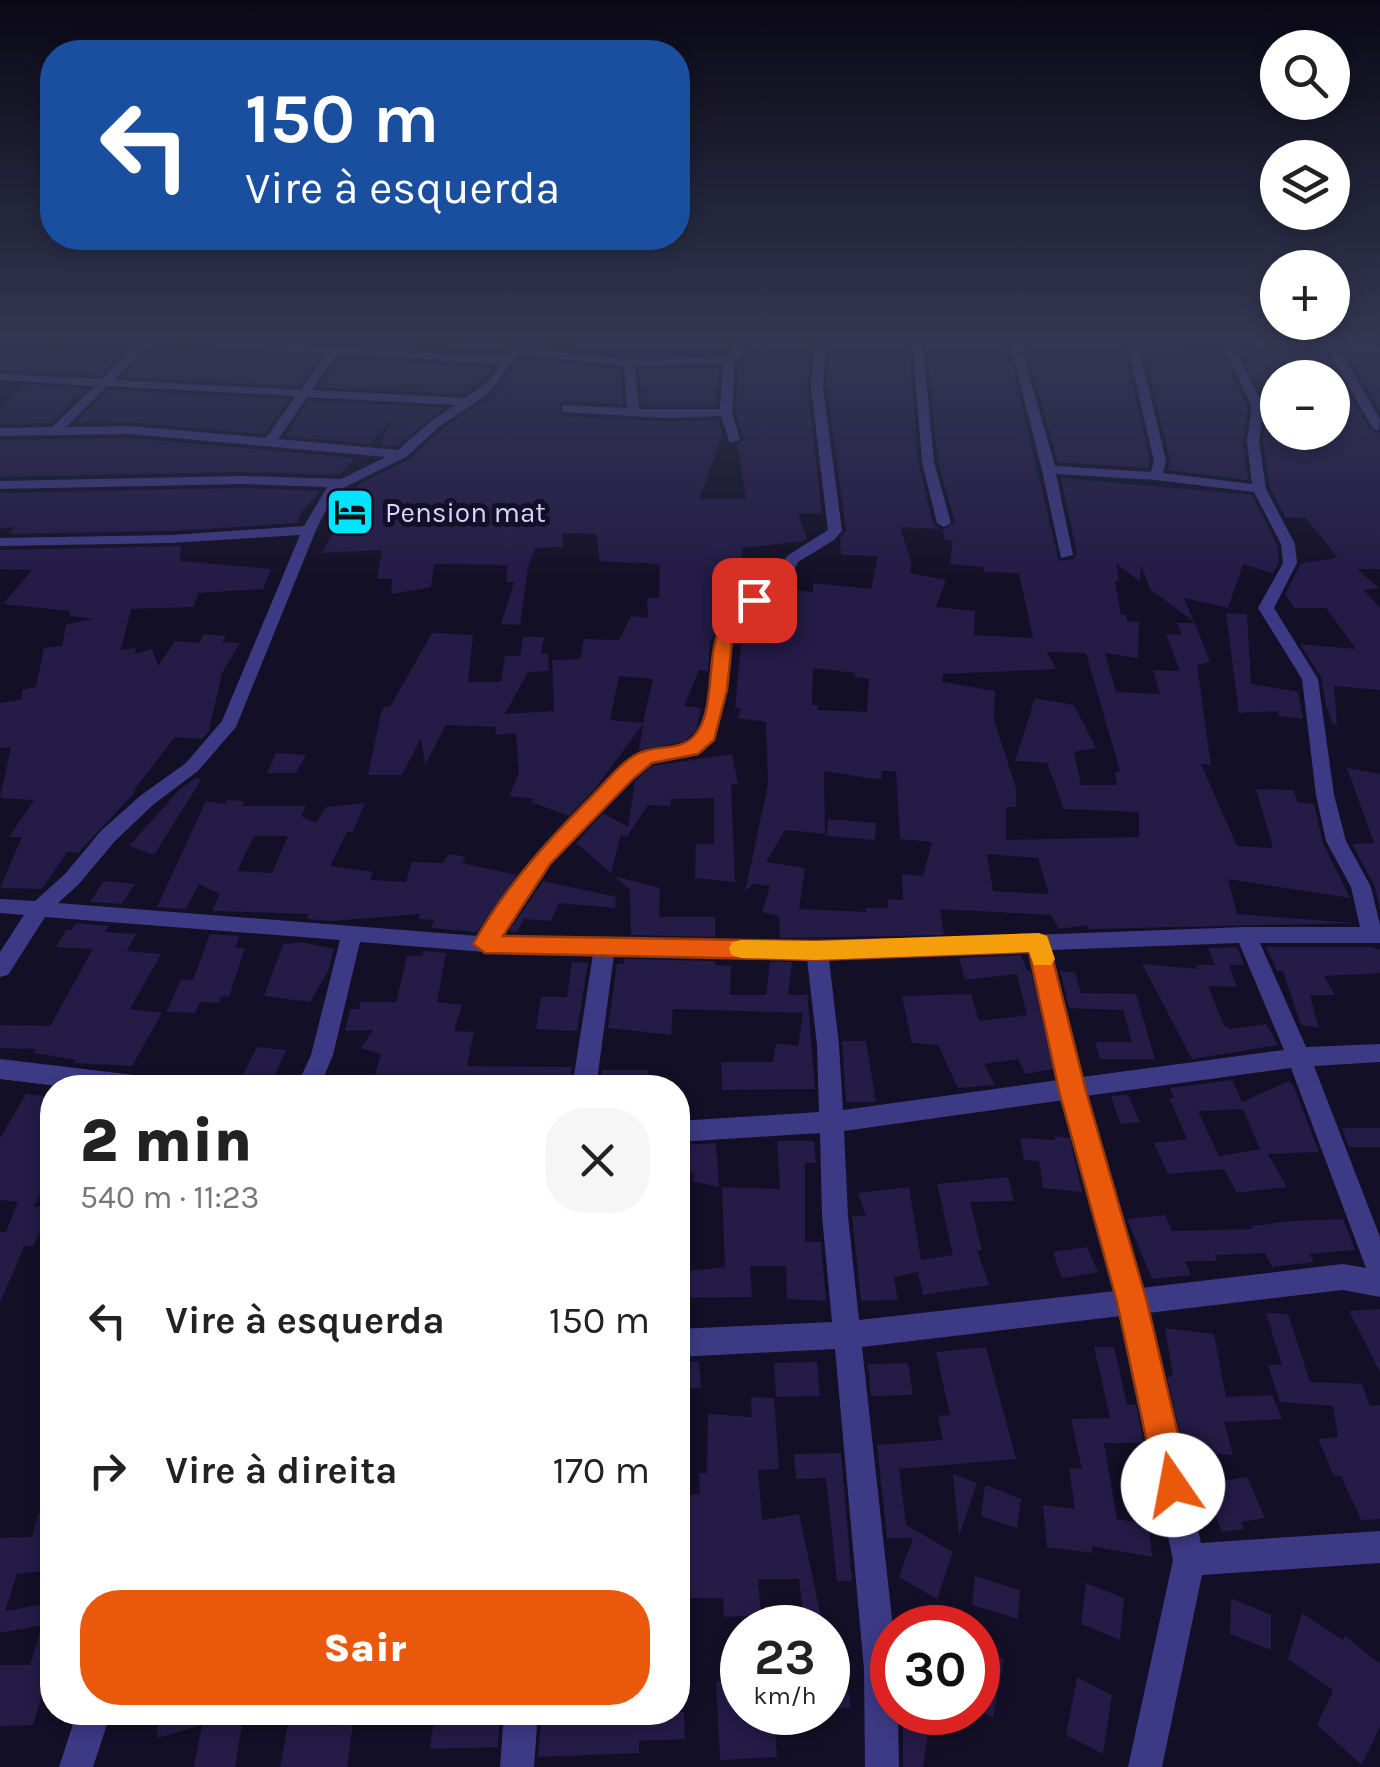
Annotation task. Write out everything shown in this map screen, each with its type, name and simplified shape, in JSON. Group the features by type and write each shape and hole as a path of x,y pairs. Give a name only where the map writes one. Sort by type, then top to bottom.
{"street":[{"path":"56,430 67,418"},
{"path":"270,442 287,418"},
{"path":"0,969 39,909 72,879 108,836 147,800 192,767 230,722 309,530 330,490 401,454 444,418"},
{"path":"728,418 734,440"},
{"path":"485,944 542,859 627,773 645,758 691,750 707,735 718,690 722,642 734,620 785,574 787,564 797,553 828,540 835,531 821,418"},
{"path":"924,418 928,462 944,523"},
{"path":"1036,418 1066,555"},
{"path":"1149,418 1160,460 1156,476"},
{"path":"0,906 485,944 816,950 1246,935 1376,935 1361,886 1336,840 1325,795 1310,680 1266,608 1290,563 1288,544 1259,489 1252,441 1256,418"},
{"path":"0,432 129,430 401,454"},
{"path":"1050,470 1156,476 1259,489"},
{"path":"0,485 242,480 341,483"},
{"path":"0,542 172,539 309,530"},
{"path":"313,1075 322,1055 352,934"},
{"path":"1246,935 1299,1057 1380,1271"},
{"path":"1039,942 1073,1091 1132,1302 1189,1560 1145,1767"},
{"path":"586,1075 605,946"},
{"path":"816,950 832,1122 835,1216 881,1669 882,1767"},
{"path":"690,1131 832,1122 1299,1057 1380,1053"},
{"path":"0,1069 50,1075"},
{"path":"690,1342 849,1335 1343,1277 1380,1284"},
{"path":"1189,1560 1380,1547"},
{"path":"76,1767 90,1725"},
{"path":"517,1767 520,1725"}],"building":[{"path":"0,418 55,418 50,423 0,424"},
{"path":"80,418 275,418 264,434 129,422 75,423"},
{"path":"297,418 431,418 397,446 380,445 392,420 369,444 285,436"},
{"path":"458,418 718,420 723,434 699,499 746,499 737,445 744,439 738,418 811,418 822,514 798,513 807,539 804,541 742,548 743,599 732,602 722,618 710,642 708,671 699,670 684,706 701,708 696,731 683,742 639,750 643,724 594,790 569,816 531,802 535,799 509,796 519,773 516,733 496,735 495,727 446,725 425,765 421,738 402,775 368,775 381,713 384,707 390,707 432,633 473,635 468,682 501,682 505,656 520,656 523,637 544,637 541,654 548,653 549,671 528,672 505,714 554,711 552,660 580,659 584,639 619,640 631,616 648,618 647,598 659,598 660,564 600,561 596,534 562,533 563,547 535,548 528,567 520,625 501,624 514,582 506,582 508,565 434,564 431,587 391,594 392,579 377,579 382,550 322,553 359,484 408,460","holes":["619,676 653,679 643,723 610,720"]},
{"path":"831,418 915,418 918,462 933,524 940,529 900,527 911,562 910,573 946,580 936,607 975,611 974,635 1033,638 1019,573 984,572 983,567 950,564 953,541 945,540 943,530 955,522 938,461 934,418 1025,418 1059,561 1074,559 1077,554 1061,478 1252,495 1277,545 1279,562 1273,573 1243,564 1228,608 1184,598 1194,622 1150,589 1141,564 1140,582 1116,563 1121,615 1126,615 1127,621 1139,622 1138,658 1105,653 1116,692 1160,694 1153,670 1180,671 1166,634 1182,635 1177,623 1195,623 1210,662 1197,665 1211,765 1201,764 1237,846 1273,848 1256,789 1293,790 1298,802 1314,804 1323,843 1350,898 1228,879 1237,914 1355,923 1088,929 1087,925 1059,929 1051,915 940,909 944,935 780,938 779,916 762,912 770,886 753,884 745,892 768,784 766,722 738,718 741,708 735,708 743,624 750,618 780,624 783,614 792,615 794,590 813,592 813,583 871,589 878,556 841,555 840,539 846,530","holes":["1047,652 1086,653 1120,771 1115,773 1117,785 1081,785 1074,752 1096,748 1074,705 1035,698 1015,761 1047,763 1064,809 1139,812 1139,837 1006,840 1006,807 1016,807 1016,788 994,720 995,691 942,682 943,674 1056,669","813,668 855,673 855,677 869,679 867,712 818,710 818,705 812,705","824,771 881,780 882,771 896,771 900,839 932,842 923,876 902,874 903,900 888,899 888,908 866,908 866,912 799,909 805,868 766,862 785,830 825,834","987,854 1038,858 1049,894 993,891"]},
{"path":"1046,418 1140,418 1150,461 1148,468 1058,462"},
{"path":"1160,418 1246,418 1243,441 1248,480 1168,470 1170,460"},
{"path":"1350,418 1363,418 1369,429 1380,434 1380,569 1357,569 1379,588 1364,590 1380,608 1380,690 1334,686 1337,724 1333,725 1326,706 1321,677 1300,644 1356,649 1326,608 1294,608 1285,594 1301,563 1338,558 1306,518 1285,517 1270,488 1264,450 1350,450"},
{"path":"129,438 355,458 339,475 242,472 0,477 0,440"},
{"path":"242,488 321,491 301,512 298,523 171,531 9,534 14,527 0,528 0,493"},
{"path":"181,546 180,561 271,569 263,589 198,593 194,607 131,609 121,650 136,648 135,654 152,649 158,666 175,641 199,643 204,634 226,636 222,642 240,643 222,673 209,731 202,739 175,737 136,791 78,853 67,852 42,889 0,888 22,837 9,837 34,800 0,798 11,747 0,748 0,703 22,699 22,690 36,687 44,648 62,646 66,624 93,619 70,616 69,611 3,604 32,570 0,569 0,550"},
{"path":"1226,613 1247,614 1251,684 1298,692 1303,719 1279,716 1278,711 1239,713"},
{"path":"276,753 306,755 296,773 267,773"},
{"path":"732,754 738,784 731,784 735,882 695,878 696,844 714,844 714,798 671,799 670,806 648,805 627,837 621,835 611,873 576,843 603,813 628,827 635,781 652,766"},
{"path":"1347,768 1380,774 1380,907 1374,885 1352,844 1374,843"},
{"path":"197,777 201,780 154,855 129,846 180,789"},
{"path":"227,800 244,801 242,806 306,806 301,816 316,823 326,807 365,803 353,832 347,832 330,866 373,872 370,880 406,882 412,862 443,863 449,854 466,857 462,863 517,875 477,932 431,928 434,920 418,919 420,914 332,921 307,919 309,914 212,911 220,894 199,884 186,909 157,907 206,801 225,804","holes":["254,836 288,836 272,873 237,871"]},
{"path":"828,819 876,823 875,840 827,836"},
{"path":"614,876 660,888 659,917 715,917 715,937 631,935 630,890"},
{"path":"104,881 135,884 122,904 90,902"},
{"path":"543,881 616,897 615,908 559,903 551,921 524,919 517,932 509,931"},
{"path":"76,923 109,926 105,932 136,934 127,951 161,954 130,1009 162,1013 132,1066 73,1063 76,1060 34,1053 36,1049 0,1048 0,1025 50,1026 93,949 56,947 66,930"},
{"path":"210,934 239,936 235,948 245,948 229,997 221,996 219,1003 200,1002 195,1013 166,1012 181,980 193,980"},
{"path":"301,942 334,949 328,971 310,1002 264,996 283,944"},
{"path":"1237,947 1244,965 1229,965 1237,987 1208,986 1224,1025 1230,1029 1266,1024 1278,1045 1192,1059 1142,964 1197,969 1196,965 1215,965 1208,948"},
{"path":"1266,947 1371,947 1380,950 1380,973 1324,976 1335,995 1310,995 1319,1028 1301,1025 1283,971 1277,971"},
{"path":"424,951 446,953 437,1002 462,1005 454,1031 474,1032 467,1066 572,1067 570,1075 375,1075 381,1054 361,1048 373,1030 345,1031 350,1009 359,1009 360,1002 396,1002 407,956 422,956"},
{"path":"1021,955 1027,971 1031,971 1053,1069 1025,1074 1018,1059 984,1064 995,1085 958,1088 938,1045 912,1043 902,996 971,994 979,1021 1027,1015 1017,974 965,980 959,958"},
{"path":"624,959 715,961 715,965 731,966 730,995 766,995 770,962 792,962 788,995 806,995 807,990 815,1089 722,1090 721,1062 773,1062 776,1043 798,1046 803,1013 673,1009 671,1035 608,1028 617,964 624,964"},
{"path":"572,962 588,963 577,1031 536,1029 541,997 567,997"},
{"path":"1060,971 1075,972 1081,993 1136,994 1155,1059 1100,1059 1095,1042 1132,1042 1123,1010 1069,1008"},
{"path":"842,1041 866,1041 876,1102 846,1102"},
{"path":"257,1047 286,1050 275,1075 243,1075"},
{"path":"602,1070 648,1070 648,1075 601,1075"},
{"path":"1232,1080 1242,1102 1289,1081 1319,1152 1268,1154 1287,1187 1237,1193 1224,1169 1168,1174 1154,1143 1187,1139 1169,1098 1174,1098 1170,1088","holes":["1243,1109 1260,1149 1219,1156 1198,1111"]},
{"path":"26,1094 40,1096 40,1193 34,1207 40,1207 40,1233 33,1246 24,1246 0,1303 0,1232 6,1232 18,1202 0,1200 0,1138"},
{"path":"1128,1095 1140,1122 1120,1124 1111,1096"},
{"path":"1342,1128 1380,1128 1380,1147 1349,1147"},
{"path":"1055,1136 1070,1138 1082,1192 1043,1188 1039,1161 1024,1160 1020,1138 1055,1140"},
{"path":"777,1141 814,1141 816,1163 805,1163 805,1242 821,1242 826,1301 787,1299 786,1266 750,1266 752,1297 690,1298 690,1271 725,1267 722,1187 780,1189"},
{"path":"716,1143 719,1187 692,1181 690,1144"},
{"path":"1008,1177 1014,1201 970,1202 982,1250 977,1250 989,1285 923,1295 918,1272 894,1277 898,1300 861,1301 852,1216 866,1216 858,1193 909,1187 921,1260 953,1255 937,1184"},
{"path":"1165,1215 1172,1231 1253,1229 1251,1226 1292,1221 1343,1219 1355,1250 1309,1254 1314,1262 1272,1267 1265,1253 1215,1255 1217,1261 1185,1261 1191,1275 1152,1279 1127,1219"},
{"path":"1087,1247 1098,1272 1062,1278 1053,1252"},
{"path":"1380,1309 1380,1372 1349,1311"},
{"path":"1266,1313 1288,1314 1310,1382 1362,1384 1370,1406 1380,1405 1380,1519 1361,1520 1341,1476 1334,1476 1318,1439 1338,1437 1333,1406 1280,1402 1268,1365 1282,1365"},
{"path":"1165,1328 1214,1334 1226,1397 1272,1395 1282,1419 1224,1422 1233,1455 1184,1452 1167,1377 1173,1376"},
{"path":"986,1347 1016,1459 899,1469 906,1525 953,1552 937,1599 899,1577 913,1538 887,1538 877,1445 943,1440 938,1416 950,1415 936,1352"},
{"path":"1094,1347 1114,1347 1127,1405 1136,1405 1144,1443 1104,1443 1117,1519 1149,1525 1152,1557 1092,1546 1092,1553 1047,1547 1043,1505 1075,1509 1069,1468 1082,1469 1071,1419 1110,1418"},
{"path":"699,1361 701,1388 690,1388 690,1362"},
{"path":"817,1362 820,1396 776,1397 774,1363"},
{"path":"908,1363 913,1395 871,1396 868,1364"},
{"path":"751,1397 774,1398 779,1469 758,1470 762,1520 799,1514 818,1605 802,1605 799,1579 758,1579 760,1605 723,1605 723,1598 690,1598 690,1495 700,1494 699,1473 707,1473 708,1414 752,1417"},
{"path":"841,1453 852,1581 837,1581 826,1478 796,1479 794,1454"},
{"path":"953,1474 977,1483 959,1536"},
{"path":"1247,1477 1265,1518 1241,1522 1244,1529 1222,1532 1202,1484"},
{"path":"985,1485 1021,1499 1017,1528 981,1516"},
{"path":"38,1514 40,1571 17,1574 5,1611 40,1605 40,1625 0,1633 0,1538 32,1537"},
{"path":"975,1576 1020,1590 1018,1619 1000,1614 1000,1605 972,1605"},
{"path":"1086,1583 1124,1598 1120,1640 1081,1624"},
{"path":"1231,1598 1271,1615 1271,1650 1230,1634"},
{"path":"1302,1613 1343,1640 1345,1636 1380,1664 1380,1726 1362,1765 1317,1725 1333,1690 1288,1659"},
{"path":"40,1632 40,1702 33,1725 0,1726 0,1665 30,1665"},
{"path":"1077,1677 1112,1695 1103,1754 1066,1735"},
{"path":"716,1681 720,1681 720,1735 776,1735 777,1757 720,1760"},
{"path":"158,1725 202,1725 157,1738"},
{"path":"202,1725 242,1725 235,1767 194,1767"},
{"path":"288,1725 353,1725 347,1767 280,1767"},
{"path":"433,1725 499,1725 498,1747 430,1749"},
{"path":"541,1725 684,1725 685,1739 639,1741 639,1753 538,1757"},
{"path":"903,1735 928,1735 923,1767 903,1767"}],"slow traffic":[{"path":"741,949 1039,942 1043,959"}],"place":[{"name":"Pension mat","path":"350,512"}],"route":[{"path":"754,600 734,620 722,642 718,690 707,735 691,750 645,758 627,773 542,859 485,944 816,950 1039,942 1073,1091 1132,1302 1173,1485"}]}
